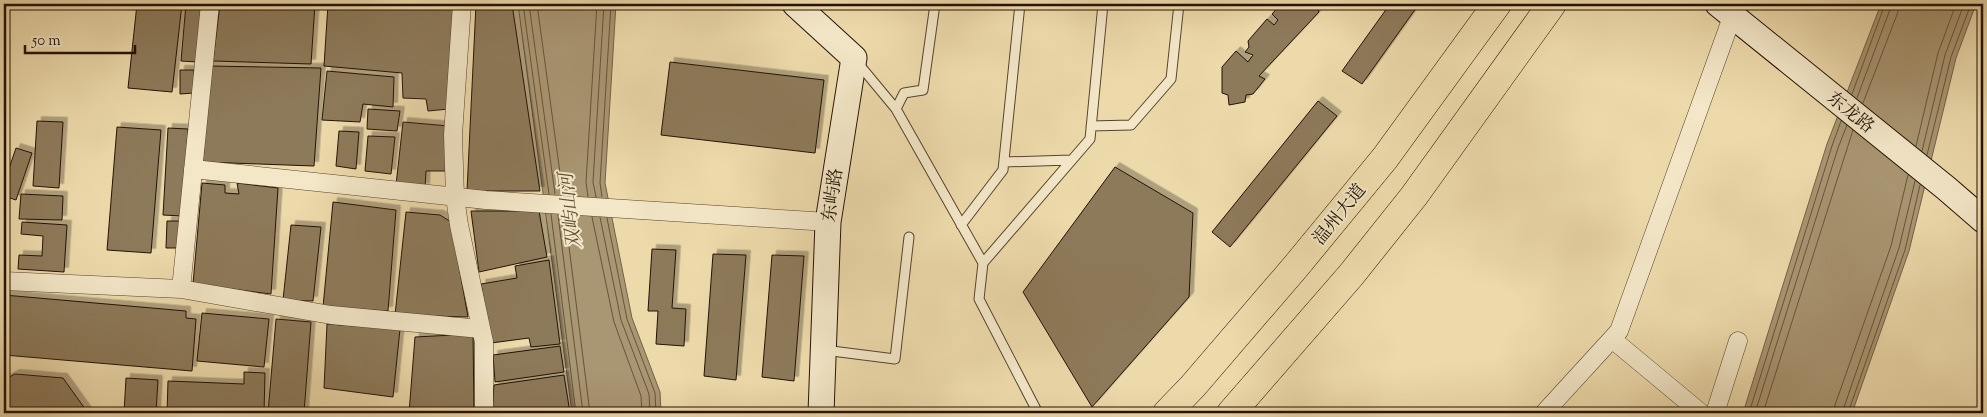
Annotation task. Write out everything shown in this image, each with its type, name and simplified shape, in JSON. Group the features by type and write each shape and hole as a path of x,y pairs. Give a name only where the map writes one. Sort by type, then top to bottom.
{"main road":[{"name":"温州大道","path":"1167,413 1193,386 1297,265 1385,158 1498,4"},
{"path":"1231,413 1352,275 1414,196 1552,4"}],"street":[{"path":"181,290 210,4"},
{"path":"462,4 453,135 455,197 459,225 484,342 484,413"},
{"path":"795,4 854,58"},
{"path":"1544,413 1619,331 1725,10"},
{"name":"东龙路","path":"1725,10 1983,220"},
{"name":"东屿路","path":"821,413 828,222 854,58"},
{"path":"193,169 455,197 828,222"},
{"path":"4,281 181,290 331,315 481,329"},
{"path":"1612,339 1701,413"},
{"path":"1715,413 1738,341"}],"lane":[{"path":"896,109 904,93 923,90 935,4"},
{"path":"961,225 1004,170 1020,4"},
{"path":"1038,413 979,299 983,263 1090,139 1103,4"},
{"path":"1091,126 1131,125 1171,79 1179,4"},
{"path":"854,58 896,109 983,263"},
{"path":"1004,162 1071,160"},
{"path":"822,350 895,359 909,237"}],"water":[{"name":"双屿山河","path":"518,4 616,4 605,183 632,318 660,392 661,413 572,413"},
{"path":"1881,4 1976,4 1956,58 1909,251 1852,413 1743,413 1827,144"}],"building":[{"path":"103,4 134,4 134,7"},
{"path":"137,4 182,4 172,92 128,88"},
{"path":"186,4 201,4 197,62 181,61"},
{"path":"220,4 315,4 311,64 213,61"},
{"path":"328,4 454,4 449,109 428,111 426,99 403,98 402,73 324,66"},
{"path":"476,4 512,4 540,191 467,191"},
{"path":"1290,4 1316,4 1319,12 1259,76 1265,79 1253,94 1246,95 1245,102 1229,105 1228,95 1222,93 1222,67 1236,51 1248,62 1253,55 1245,52 1249,47 1248,41 1267,19 1274,25 1278,20 1272,14 1279,6 1284,10"},
{"path":"1390,4 1419,4 1362,84 1342,71"},
{"path":"670,62 824,80 815,153 661,135"},
{"path":"209,66 321,68 314,166 203,162"},
{"path":"180,70 194,70 194,93 180,94"},
{"path":"327,71 394,77 393,107 363,104 360,122 322,120"},
{"path":"1318,101 1337,116 1230,247 1212,232"},
{"path":"368,109 400,111 397,131 367,129"},
{"path":"37,121 63,122 59,188 33,186"},
{"path":"403,122 449,126 450,171 426,171 425,188 396,185"},
{"path":"117,127 161,130 151,253 107,250"},
{"path":"168,128 188,129 183,216 163,215"},
{"path":"339,131 359,132 356,169 336,166"},
{"path":"368,136 395,137 391,174 365,171"},
{"path":"16,148 32,153 16,200 4,196 4,183"},
{"path":"1115,167 1193,213 1189,297 1092,407 1023,292"},
{"path":"202,183 225,185 225,193 239,194 237,183 278,188 271,294 193,284"},
{"path":"21,194 63,196 62,220 19,219"},
{"path":"333,202 396,210 388,311 323,307"},
{"path":"471,211 539,211 547,257 479,272"},
{"path":"406,212 440,215 451,222 468,317 395,315"},
{"path":"167,221 180,221 180,248 166,248"},
{"path":"22,222 67,225 64,272 18,269 19,255 42,256 43,236 21,234"},
{"path":"291,225 321,227 313,301 283,300"},
{"path":"652,249 676,250 672,308 686,309 684,346 656,344 658,311 648,311"},
{"path":"713,254 746,255 736,380 704,376"},
{"path":"772,255 804,256 794,381 762,377"},
{"path":"549,260 560,344 531,347 529,338 491,343 481,284 517,278 515,266"},
{"path":"4,295 186,311 186,318 196,319 192,371 4,355"},
{"path":"202,313 269,319 264,367 197,361"},
{"path":"276,319 311,322 304,413 268,413"},
{"path":"327,324 400,329 393,397 324,388"},
{"path":"473,334 474,413 409,413 415,337"},
{"path":"560,346 564,372 495,382 493,355"},
{"path":"244,372 265,373 264,413 167,413 168,381 244,384"},
{"path":"15,374 63,378 88,413 4,413 4,380"},
{"path":"564,375 570,413 492,413 494,385"},
{"path":"126,378 158,380 156,413 124,413"}]}
